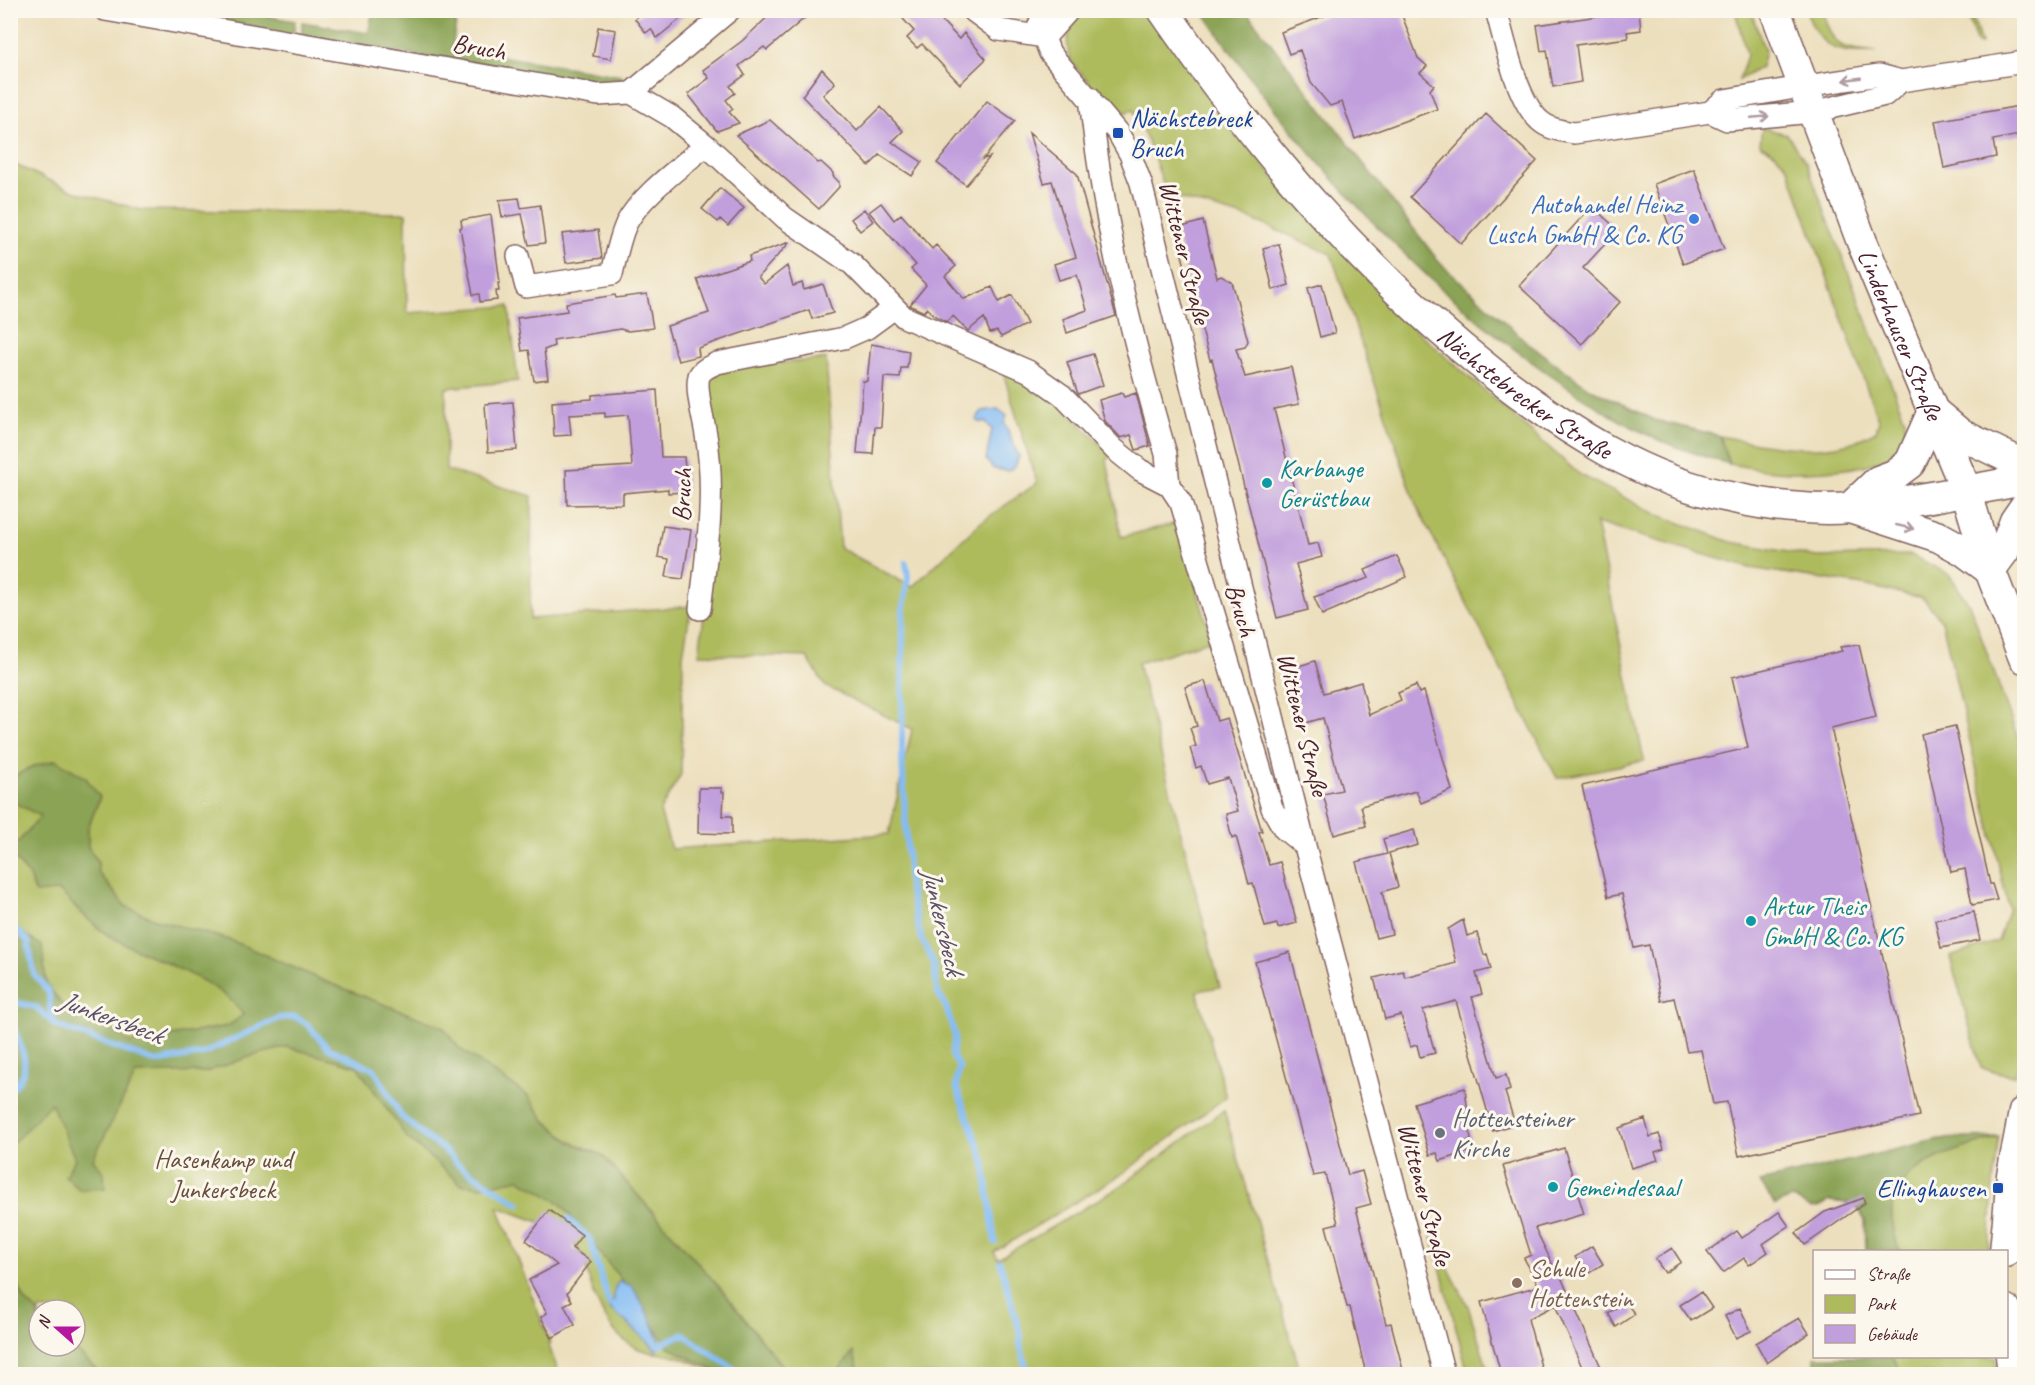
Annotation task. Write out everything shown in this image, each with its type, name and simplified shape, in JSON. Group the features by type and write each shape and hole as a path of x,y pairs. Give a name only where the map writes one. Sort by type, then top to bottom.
{"main road":[{"name":"Nächstebrecker Straße","path":"1163,10 1240,118 1353,249 1472,357 1553,420 1634,464 1733,498 1806,507 1850,508 2025,480"},
{"name":"Linderhauser Straße","path":"1775,10 1862,242 1966,490 1990,570 2025,658"},
{"path":"2025,465 1960,434 1933,411 1910,463 1894,475 1878,481 1850,508 1939,537 1963,550 1990,570 2004,551 2015,521 2025,508"},
{"path":"2005,1250 2015,1157 2025,1112"},
{"path":"2008,1321 2013,1374"}],"street":[{"name":"Bruch","path":"105,10 598,95 631,93"},
{"path":"730,10 631,93 672,117 706,145 784,218 852,264 893,309 918,325 958,339 1028,371 1062,395 1114,449 1140,470 1169,485"},
{"path":"972,10 999,30 1045,37 1069,10"},
{"name":"Wittener Straße","path":"1045,10 1039,25 1050,53 1090,97 1118,133 1130,154 1141,183 1305,846 1444,1374"},
{"path":"1496,10 1525,99 1539,120 1552,128 1574,133 1710,112 1724,100 1808,100 1879,75 1901,81 2025,62"},
{"name":"Bruch","path":"1090,97 1095,146 1115,258 1166,454 1169,485 1181,503 1272,808 1284,829 1305,846"},
{"path":"518,256 526,287 612,274 619,242 627,222 642,203 706,145"},
{"name":"Bruch","path":"700,609 710,513 710,457 699,376 704,370 717,363 844,338 867,328 893,309"}],"green space":[{"path":"141,10 261,11 261,15 295,21 293,39"},
{"path":"373,11 458,11 452,48 622,76 620,88 617,91 302,35 302,22 368,33"},
{"path":"1083,11 1150,11 1270,173 1410,325 1579,474 1656,514 1731,542 1817,557 1911,555 1949,574 1970,606 2024,755 2024,1052 2014,1076 1981,1068 1950,957 1998,941 2009,909 1942,621 1923,598 1858,584 1750,568 1596,523 1644,761 1557,778 1416,505 1331,254 1251,219 1167,195 1151,149 1133,110 1117,115 1071,61 1068,46 1069,34 1074,22"},
{"path":"1202,11 1246,11 1440,263 1529,344 1589,388 1655,420 1720,436 1729,464 1664,442 1600,409 1491,331 1444,291 1399,248 1314,158 1275,110"},
{"path":"1735,11 1751,11 1765,51 1761,67 1739,80 1747,55"},
{"path":"1806,11 1822,11 1830,32 1839,44 1853,49 1877,52 1851,52 1832,47 1818,34"},
{"path":"1966,11 1971,11 1981,44 1977,44"},
{"path":"1762,128 1787,134 1806,162 1905,420 1902,444 1891,455 1878,462 1842,470 1803,472 1729,464 1720,436 1783,447 1830,447 1865,437 1876,431 1879,422 1788,168 1776,154 1760,144"},
{"path":"11,163 73,191 142,210 406,213 407,313 509,306 518,381 446,388 446,470 532,496 530,619 691,606 683,655 681,774 660,811 671,849 889,834 912,729 825,686 807,657 699,654 705,608 709,375 734,367 826,359 840,548 912,587 980,523 1037,483 1001,366 1051,396 1112,455 1107,460 1121,537 1177,523 1212,640 1138,663 1220,987 1197,991 1226,1097 1122,1174 994,1252 998,1259 1118,1188 1224,1110 1301,1374 793,1374 782,1366 720,1288 602,1155 571,1142 545,1120 528,1096 459,1048 443,1028 324,981 230,940 157,920 125,906 98,872 98,862 88,847 88,828 100,797 11,778"},
{"path":"56,760 86,778 100,797 88,828 88,847 98,862 98,872 125,906 157,920 230,940 324,981 443,1027 459,1048 528,1096 545,1121 571,1142 602,1155 720,1288 782,1366 793,1374 723,1374 668,1347 627,1287 560,1203 519,1179 480,1187 461,1184 407,1138 357,1066 287,1047 206,1072 136,1074 93,1159 104,1173 105,1188 80,1190 65,1176 75,1159 51,1103 11,1145 11,925 42,946 46,983 68,1013 94,1018 130,1043 228,1026 243,1015 218,990 200,979 101,931 59,891 35,893 28,874 11,855 11,850 41,816 11,801 11,778 31,767"},
{"name":"Hasenkamp und Junkersbeck","path":"11,786 40,790 73,884 299,987 780,1374 727,1375 682,1358 643,1350 626,1342 616,1333 600,1309 584,1255 581,1255 575,1246 564,1238 567,1232 498,1207 550,1343 548,1343 559,1374 11,1374"},
{"path":"1999,1137 1989,1250 1900,1250 1893,1225 1892,1205 1899,1188 1910,1174 1926,1164 1963,1148"},
{"path":"1999,1137 1944,1155 1910,1174 1899,1188 1892,1205 1893,1225 1900,1250 1866,1250 1865,1220 1854,1204 1829,1201 1812,1208 1791,1198 1775,1205 1760,1182 1939,1139"},
{"path":"1432,1236 1468,1306 1489,1374 1468,1374"},
{"path":"11,1269 27,1302 27,1358 84,1358 101,1374 11,1374"},
{"path":"853,1352 860,1374 836,1374"},
{"path":"1815,1358 1893,1358 1903,1374 1815,1374"},
{"path":"1893,1358 1996,1358 1997,1367 1985,1374 1903,1374"}],"water":[{"path":"998,409 1007,416 1004,423 1019,456 1015,467 1008,471 994,469 986,460 992,429 985,422 978,422 976,419 982,411"},
{"path":"619,1281 632,1286 651,1320 660,1342 656,1351 607,1306 614,1300 614,1290"}],"building":[{"path":"645,10 691,10 657,38 651,29 646,33 635,19"},
{"path":"775,10 814,10 767,50 764,47 739,66 745,75 730,86 735,93 726,100 733,109 729,112 739,123 717,131 688,94 709,78 703,70 742,41"},
{"path":"895,10 932,10 959,39 964,33 986,59 960,84 922,44 917,48 907,38 914,31"},
{"path":"1340,10 1400,10 1418,58 1427,66 1420,73 1434,85 1430,90 1437,109 1355,139 1342,102 1330,106 1311,83 1300,50 1289,54 1281,32"},
{"path":"1639,10 1641,30 1627,32 1628,38 1576,45 1581,82 1553,87 1547,50 1541,51 1537,25"},
{"path":"598,27 616,30 611,59 593,56"},
{"path":"822,69 835,83 823,95 857,131 881,107 903,131 892,142 922,162 912,176 880,155 869,166 802,96"},
{"path":"987,101 1015,121 983,159 990,157 966,185 937,163"},
{"path":"2025,105 2025,134 1993,140 1996,157 1944,168 1935,121"},
{"path":"1486,114 1537,161 1461,244 1410,197"},
{"path":"770,120 818,163 821,162 839,182 839,187 819,209 736,135"},
{"path":"1029,133 1077,174 1116,316 1067,333 1063,319 1087,310 1077,275 1059,280 1054,264 1076,257 1052,181 1044,183"},
{"path":"1694,169 1724,249 1683,264 1654,184"},
{"path":"720,188 744,208 728,226 720,219 718,222 702,209"},
{"path":"519,198 521,208 540,205 545,243 529,245 522,214 502,217 499,200"},
{"path":"881,203 894,220 901,214 932,249 936,245 956,266 945,276 964,299 992,287 999,302 1012,295 1027,324 1001,337 997,331 990,333 984,318 968,331 953,316 947,322 935,316 927,308 924,312 911,306 926,285 911,269 916,265 869,212"},
{"path":"1592,206 1618,230 1583,268 1620,302 1582,344 1519,286"},
{"path":"864,209 873,221 860,231 851,219"},
{"path":"491,215 500,283 498,283 499,291 496,291 497,300 480,302 479,294 473,295 460,228 462,227 461,220"},
{"path":"1203,221 1217,278 1221,276 1232,282 1236,296 1248,341 1245,347 1236,349 1245,377 1291,367 1299,404 1274,409 1308,545 1318,543 1322,557 1296,564 1308,610 1277,618 1212,359 1210,360 1175,229"},
{"path":"598,230 602,258 566,263 562,234"},
{"path":"790,242 758,277 764,284 787,266 793,286 802,283 804,290 823,284 833,313 812,319 809,310 698,348 699,356 678,361 667,326 709,313 697,279 750,261 749,256"},
{"path":"1279,244 1289,285 1273,290 1263,248"},
{"path":"1322,284 1335,333 1320,337 1308,288"},
{"path":"647,294 653,328 628,331 620,329 553,340 554,346 544,350 548,379 534,381 529,350 522,351 517,318 567,311 566,303 615,295 616,298"},
{"path":"871,344 909,351 907,368 901,368 900,378 884,377 881,427 875,427 873,454 857,453 863,381 867,381"},
{"path":"1093,354 1103,385 1078,394 1067,362"},
{"path":"657,390 661,457 684,457 687,492 668,493 668,489 623,493 623,504 567,505 566,470 632,466 628,415 605,417 605,413 569,415 571,435 554,436 552,402 592,399 592,395"},
{"path":"1122,393 1124,397 1136,393 1150,446 1136,450 1131,435 1121,438 1105,421 1099,400"},
{"path":"513,402 517,450 488,452 485,404"},
{"path":"663,526 691,530 683,579 666,577 669,559 658,557"},
{"path":"1397,556 1407,577 1322,615 1314,597 1369,578 1365,570"},
{"name":"Artur Theis GmbH & Co. KG","path":"1859,645 1876,717 1831,728 1919,1116 1739,1156 1727,1102 1713,1104 1701,1050 1687,1052 1674,998 1661,1001 1649,945 1634,948 1622,894 1608,897 1582,786 1748,748 1732,677 1842,651 1840,647"},
{"path":"1315,661 1324,693 1361,682 1369,715 1401,700 1398,693 1416,685 1419,693 1424,691 1452,790 1421,803 1416,791 1361,806 1366,826 1334,835 1323,794 1342,790 1323,718 1302,724 1289,669"},
{"path":"1205,681 1217,721 1227,718 1262,831 1259,832 1269,865 1280,862 1297,923 1278,928 1277,924 1265,927 1253,883 1249,884 1236,836 1232,838 1226,814 1238,811 1228,778 1207,784 1201,766 1196,768 1190,748 1196,746 1190,728 1197,726 1185,687"},
{"path":"1955,726 1990,884 1992,884 1997,900 1972,905 1965,869 1951,872 1921,734"},
{"path":"699,788 722,788 724,792 723,816 732,816 732,834 698,833"},
{"path":"1414,830 1418,845 1389,853 1398,887 1382,892 1392,934 1376,938 1356,862 1387,854 1383,839"},
{"path":"1974,912 1980,940 1941,948 1935,920"},
{"path":"1463,920 1467,936 1477,933 1491,969 1476,973 1482,994 1472,997 1496,1078 1506,1075 1510,1090 1505,1092 1515,1124 1493,1131 1456,1001 1423,1010 1435,1053 1420,1057 1417,1045 1410,1047 1401,1015 1385,1019 1374,978 1403,971 1405,977 1456,963 1448,929"},
{"path":"1290,952 1348,1175 1362,1171 1371,1204 1356,1208 1386,1324 1391,1323 1404,1374 1366,1374 1350,1307 1347,1307 1326,1226 1338,1223 1325,1174 1313,1176 1255,962"},
{"name":"Hottensteiner Kirche","path":"1465,1088 1471,1140 1468,1141 1471,1151 1440,1161 1437,1153 1430,1155 1414,1103"},
{"path":"1645,1119 1650,1137 1659,1134 1664,1149 1655,1152 1658,1160 1631,1168 1619,1128"},
{"path":"1564,1148 1584,1214 1535,1228 1555,1269 1557,1268 1604,1374 1585,1374 1555,1305 1528,1319 1542,1370 1524,1374 1501,1374 1481,1302 1539,1286 1524,1258 1531,1255 1503,1166"},
{"path":"1863,1198 1865,1203 1805,1245 1796,1233 1825,1212"},
{"path":"549,1210 582,1235 572,1248 591,1262 567,1293 572,1301 564,1305 575,1325 552,1338 541,1317 547,1313 529,1280 557,1265 526,1240"},
{"path":"1779,1212 1789,1226 1763,1244 1768,1252 1749,1265 1744,1258 1723,1273 1707,1252 1737,1231 1742,1238"},
{"path":"1592,1246 1603,1264 1586,1275 1575,1257"},
{"path":"1672,1248 1681,1262 1665,1273 1655,1259"},
{"path":"1701,1292 1712,1308 1691,1321 1680,1305"},
{"path":"1625,1302 1635,1314 1616,1327 1608,1313"},
{"path":"1740,1308 1751,1331 1736,1338 1725,1316"},
{"path":"1799,1318 1809,1333 1767,1363 1756,1343"}],"waterway":[{"name":"Junkersbeck","path":"906,563 908,577 903,611 902,758 909,887 921,938 934,964 937,991 946,1007 955,1036 952,1055 959,1067 956,1086 984,1161 995,1242"},
{"path":"10,930 16,930 28,941 34,974 49,992 50,1009 54,1021"},
{"name":"Junkersbeck","path":"10,1010 15,1002 36,1007 55,1025 156,1062 202,1054 279,1018 296,1017 308,1025 328,1048 374,1069 401,1116 441,1147 459,1165 519,1204"},
{"name":"Junkersbeck","path":"10,1020 24,1057 23,1074 10,1091"},
{"name":"Junkersbeck","path":"568,1219 590,1239 609,1304"},
{"path":"1000,1262 1021,1336 1020,1344 1028,1374"},
{"name":"Junkersbeck","path":"659,1345 683,1334 741,1374"}],"place":[{"name":"Nächstebreck Bruch","path":"1118,133"},
{"name":"Autohandel Heinz Lusch GmbH & Co. KG","path":"1694,219"},
{"name":"Karbange Gerüstbau","path":"1267,483"},
{"name":"Artur Theis GmbH & Co. KG","path":"1751,921"},
{"name":"Hottensteiner Kirche","path":"1440,1133"},
{"name":"Gemeindesaal","path":"1553,1187"},
{"name":"Ellinghausen","path":"1998,1188"},
{"name":"Schule Hottenstein","path":"1517,1283"}]}
